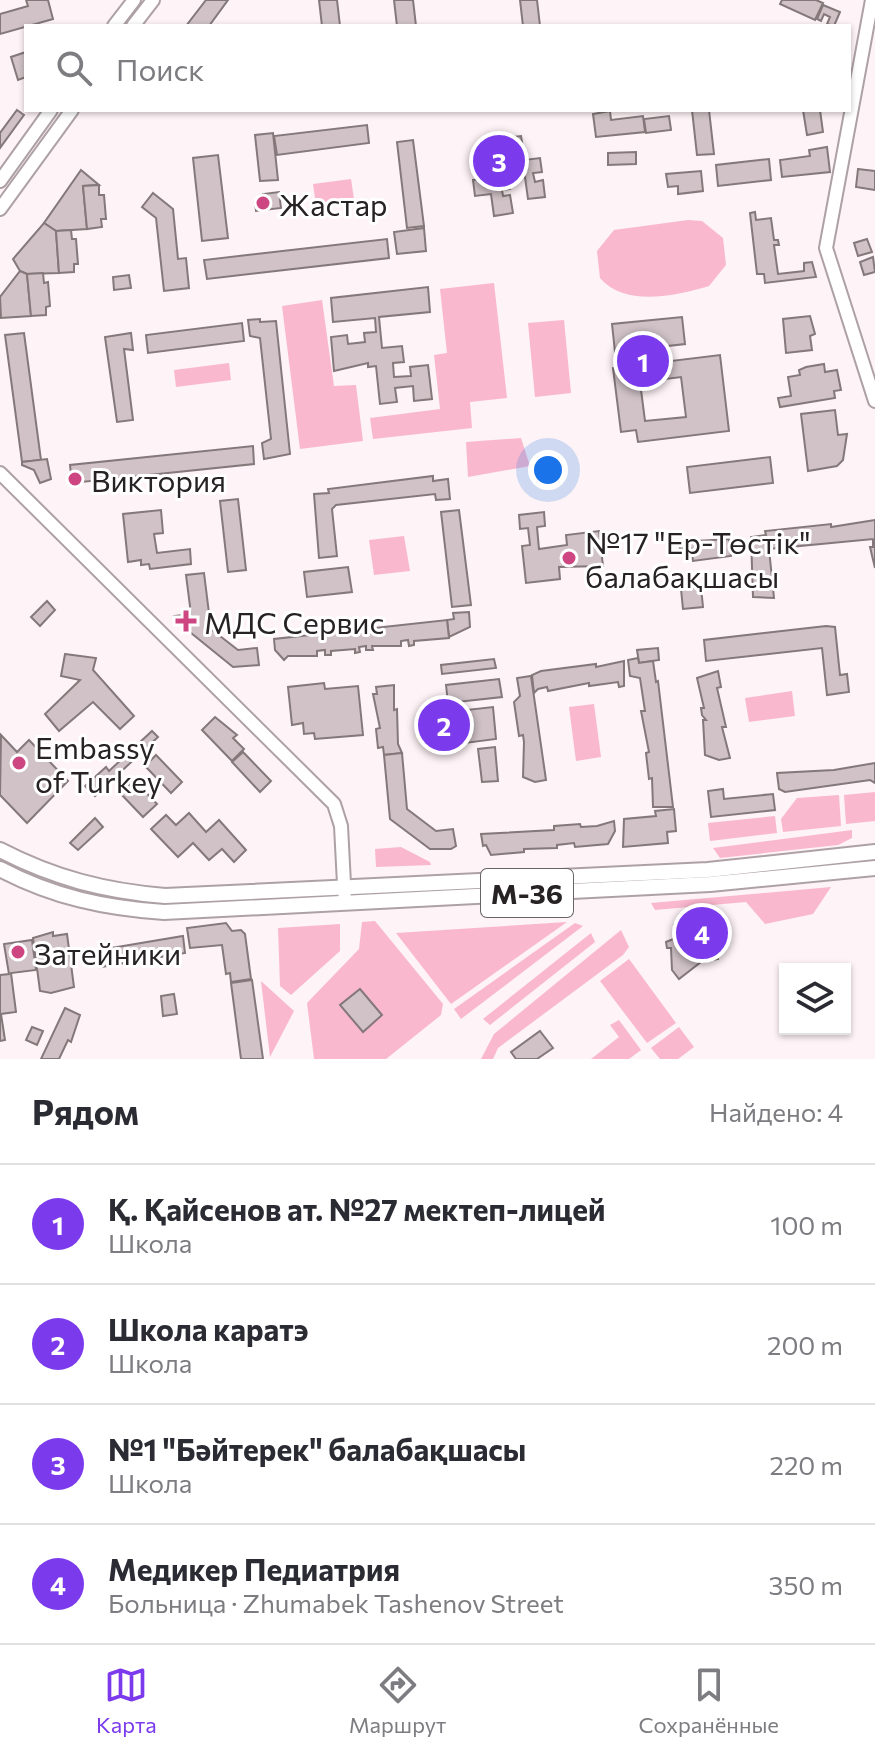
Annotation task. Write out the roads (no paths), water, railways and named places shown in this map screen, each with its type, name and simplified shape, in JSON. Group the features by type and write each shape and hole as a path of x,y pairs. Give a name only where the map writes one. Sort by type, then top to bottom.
{"main road":[{"name":"M-36","path":"0,850 63,878 126,892 202,896 710,884 871,869"},
{"name":"M-36","path":"0,870 93,905 203,912 344,895 708,870 875,852"}],"street":[{"path":"116,24 134,0"},
{"path":"135,24 153,0"},
{"path":"872,0 826,248 875,401"},
{"path":"0,181 50,112"},
{"path":"1,208 70,112"},
{"path":"30,140 42,150"},
{"path":"0,473 334,804 341,826 344,895"}],"place":[{"name":"№1 \"Бәйтерек\" балабақшасы","path":"499,161"},
{"name":"Жастар","path":"263,203"},
{"name":"Қ. Қайсенов ат. №27 мектеп-лицей","path":"643,361"},
{"name":"Виктория","path":"75,479"},
{"name":"№17 \"Ер-Төстік\" балабақшасы","path":"569,558"},
{"name":"МДС Сервис","path":"186,621"},
{"name":"Школа каратэ","path":"444,725"},
{"name":"Embassy of Turkey","path":"19,763"},
{"name":"Медикер Педиатрия","path":"702,933"},
{"name":"Затейники","path":"18,952"}]}
